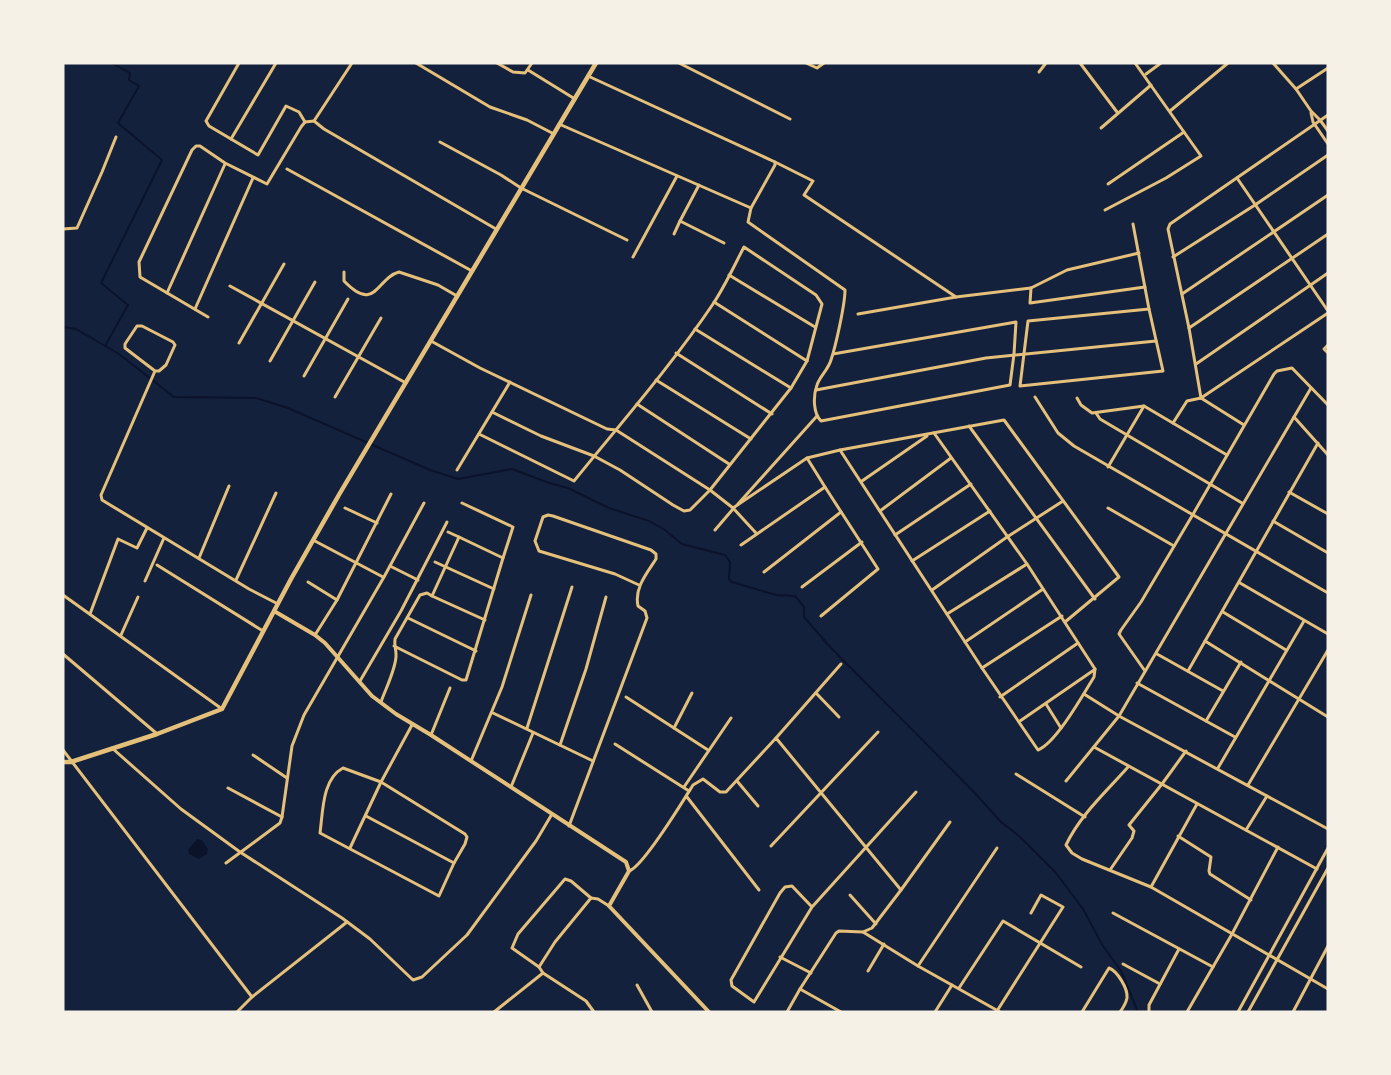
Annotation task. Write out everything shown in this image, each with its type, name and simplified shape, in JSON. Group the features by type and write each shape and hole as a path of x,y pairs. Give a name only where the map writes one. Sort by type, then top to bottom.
{"main road":[{"path":"63,762 71,762 158,734 222,709 313,540 596,63"}],"street":[{"path":"239,63 206,121 209,126 258,155 286,106 298,112 305,122"},
{"path":"231,139 276,63"},
{"path":"314,121 352,63"},
{"path":"416,63 490,107 527,120 554,134"},
{"path":"497,63 513,72 525,73 532,63"},
{"path":"680,63 790,119"},
{"path":"806,63 817,68 824,63"},
{"path":"1039,72 1046,63"},
{"path":"1080,63 1117,112"},
{"path":"1105,210 1147,189 1201,156 1135,63"},
{"path":"1145,75 1161,63"},
{"path":"1170,111 1228,63"},
{"path":"1273,63 1328,131"},
{"path":"1296,89 1328,68"},
{"path":"528,70 575,99"},
{"path":"588,75 813,181 804,195 956,297"},
{"path":"1101,128 1150,85"},
{"path":"1311,111 1315,124 1328,144"},
{"path":"1244,425 1201,398 1168,229 1170,224 1328,115"},
{"path":"305,122 314,121 496,229"},
{"path":"208,317 140,277 139,262 143,252 192,150 200,146 225,163 267,184 305,122"},
{"path":"559,124 751,208"},
{"path":"1108,184 1184,132"},
{"path":"63,229 77,228 116,137"},
{"path":"440,142 521,188 627,240"},
{"path":"1173,257 1255,206 1328,155"},
{"path":"775,162 776,165 751,208 748,219 750,225 845,290 832,354 816,390 815,405 817,416 821,421 1010,385 1028,321 1149,309"},
{"path":"166,293 225,163"},
{"path":"287,169 472,271"},
{"path":"633,257 677,176"},
{"path":"195,309 253,178"},
{"path":"1173,423 1184,404 1201,398 1328,312 1237,178"},
{"path":"674,234 699,185"},
{"path":"1182,294 1328,195"},
{"path":"680,221 724,243"},
{"path":"832,354 1016,322 1020,386 1163,371 1133,224"},
{"path":"1189,328 1328,234"},
{"path":"479,434 574,481 594,456 616,430 656,380 714,303 744,247 816,295 822,303 807,361 791,388 710,490 690,510 684,511 594,456 541,436 492,412"},
{"path":"858,314 956,297 1031,288 1067,270 1139,254"},
{"path":"239,343 284,264"},
{"path":"344,272 344,280 356,291 365,294 370,294 382,286 393,274 399,272 438,285 457,296"},
{"path":"1195,364 1328,273"},
{"path":"729,275 816,327"},
{"path":"270,361 315,282"},
{"path":"230,286 406,383"},
{"path":"1031,288 1030,303 1145,286"},
{"path":"304,376 348,299"},
{"path":"714,303 807,361"},
{"path":"335,397 381,318"},
{"path":"137,326 163,336 175,345 166,365 159,371 155,371 125,348 137,326"},
{"path":"695,329 791,388"},
{"path":"431,341 607,429 616,430 710,490 733,508 756,533"},
{"path":"816,390 1019,354 1156,341"},
{"path":"1328,345 1324,349 1328,353"},
{"path":"676,353 772,414"},
{"path":"1145,671 1119,634 1174,546 1277,371 1292,368 1328,405"},
{"path":"155,371 101,495 104,503 278,604"},
{"path":"656,380 751,439"},
{"path":"457,470 510,382"},
{"path":"1066,781 1119,716 1311,388"},
{"path":"1035,397 1064,440 1328,593"},
{"path":"1077,398 1086,410 1096,413 1144,406 1227,455"},
{"path":"637,404 729,464"},
{"path":"1108,467 1144,406"},
{"path":"1096,413 1100,419 1242,503"},
{"path":"715,530 817,416"},
{"path":"1294,417 1328,455"},
{"path":"733,508 807,458 1004,420 1118,576 1095,599 1065,622"},
{"path":"969,426 1095,599"},
{"path":"840,450 1000,697 1020,721 1038,750 1045,747 1061,728 1094,677 1095,669 1027,564 934,434"},
{"path":"862,481 927,435"},
{"path":"1188,671 1318,443"},
{"path":"807,458 878,569 821,616"},
{"path":"880,511 951,458"},
{"path":"895,535 971,484"},
{"path":"199,558 229,486"},
{"path":"741,545 825,487"},
{"path":"1289,492 1327,512"},
{"path":"236,580 276,493"},
{"path":"315,635 337,600 391,494"},
{"path":"932,590 1063,501"},
{"path":"226,863 278,825 282,817 292,746 304,715 339,657 424,503"},
{"path":"394,646 462,680 466,680 469,676 513,527 462,503"},
{"path":"345,508 377,523"},
{"path":"1108,508 1174,546"},
{"path":"912,561 990,511"},
{"path":"764,572 841,512"},
{"path":"569,826 643,631 647,618 645,611 638,606 639,585 656,559 656,554 651,550 553,516 543,517 535,541 539,550 615,574 639,585"},
{"path":"1273,521 1328,553"},
{"path":"360,681 418,580 447,522"},
{"path":"90,614 118,539 137,548 147,528"},
{"path":"448,532 503,558"},
{"path":"432,596 459,537"},
{"path":"145,581 164,538"},
{"path":"313,540 384,577"},
{"path":"802,587 862,543"},
{"path":"435,562 494,590"},
{"path":"947,614 1027,564"},
{"path":"157,565 263,631"},
{"path":"390,566 418,580"},
{"path":"308,582 337,600"},
{"path":"1240,583 1328,634"},
{"path":"527,728 572,587"},
{"path":"965,642 1043,588"},
{"path":"381,703 395,661 395,639 420,595 427,593 485,620"},
{"path":"471,762 493,712 531,595"},
{"path":"63,596 222,709"},
{"path":"121,636 138,597"},
{"path":"561,745 586,669 606,597"},
{"path":"274,611 315,635 339,657 372,696 381,703 626,862 628,871 609,906"},
{"path":"1223,612 1286,650"},
{"path":"982,668 1062,616"},
{"path":"407,618 476,651"},
{"path":"1218,768 1304,621"},
{"path":"1205,641 1328,717"},
{"path":"1000,697 1078,643"},
{"path":"1248,785 1328,650"},
{"path":"63,654 158,734"},
{"path":"1157,654 1223,691"},
{"path":"1206,721 1240,662"},
{"path":"628,871 634,869 644,857 693,785 703,779 723,793 726,792 842,664"},
{"path":"1020,721 1095,669"},
{"path":"1137,683 1235,737"},
{"path":"431,735 450,688"},
{"path":"674,728 692,693"},
{"path":"816,693 839,717"},
{"path":"1084,694 1119,716 1328,829"},
{"path":"626,697 708,750"},
{"path":"1046,704 1061,728"},
{"path":"493,712 593,762"},
{"path":"684,788 731,718"},
{"path":"350,848 381,782 412,725"},
{"path":"511,787 534,732"},
{"path":"771,846 878,732"},
{"path":"776,738 822,791 901,890"},
{"path":"615,744 689,791"},
{"path":"1094,747 1317,869"},
{"path":"112,748 158,790 240,852 347,922 392,958 413,980 417,980 467,935 536,841 552,814"},
{"path":"63,750 252,997"},
{"path":"1110,870 1132,838 1134,831 1129,825 1186,751"},
{"path":"253,755 287,778"},
{"path":"1128,767 1085,817 1066,845 1072,853 1151,887 1328,989"},
{"path":"343,768 381,782 467,837 439,896 320,833 327,786 336,771 343,768"},
{"path":"1016,774 1085,817"},
{"path":"736,781 758,806"},
{"path":"228,788 282,817"},
{"path":"812,907 792,886 785,887 731,980 732,986 754,1002 812,907 916,792"},
{"path":"1246,830 1267,795"},
{"path":"687,797 759,890"},
{"path":"1151,887 1197,804"},
{"path":"365,816 454,863"},
{"path":"788,1012 800,988 839,931 863,932 872,928 950,822"},
{"path":"1178,836 1212,857 1210,874 1251,900"},
{"path":"1187,1012 1251,900 1278,847"},
{"path":"918,966 997,848"},
{"path":"1238,1012 1328,848"},
{"path":"1248,1012 1328,868"},
{"path":"594,1012 586,1001 543,973 539,967 512,948 518,934 565,879 571,881 591,898 598,899 609,906 710,1012"},
{"path":"850,895 876,924"},
{"path":"863,932 999,1011 1063,907 1041,895 1031,913"},
{"path":"539,967 555,942 591,898"},
{"path":"1113,913 1213,967"},
{"path":"959,988 1003,921 1081,967"},
{"path":"237,1012 252,997 347,922"},
{"path":"868,971 884,944"},
{"path":"1293,1012 1328,946"},
{"path":"1149,1012 1149,1005 1179,949"},
{"path":"780,957 810,973"},
{"path":"1123,964 1160,984"},
{"path":"1082,1012 1109,968 1115,970 1127,994 1120,1012"},
{"path":"494,1012 543,973"},
{"path":"637,985 652,1012"},
{"path":"935,1012 952,985"},
{"path":"800,988 841,1012"}],"water":[{"path":"197,839 202,840 208,849 207,854 199,859 189,854 188,850"}],"waterway":[{"path":"105,346 128,305 101,283 162,160 118,123 139,86 129,80 130,73 112,63"},
{"path":"63,327 76,329 119,354 174,397 256,398 288,408 430,470 458,479 512,469 568,488 609,508 649,521 682,544 725,555 730,562 729,579 732,582 776,595 795,596 804,607 804,617 831,648 1001,822 1019,836 1056,873 1083,909 1103,946 1121,971 1138,1012"}]}
